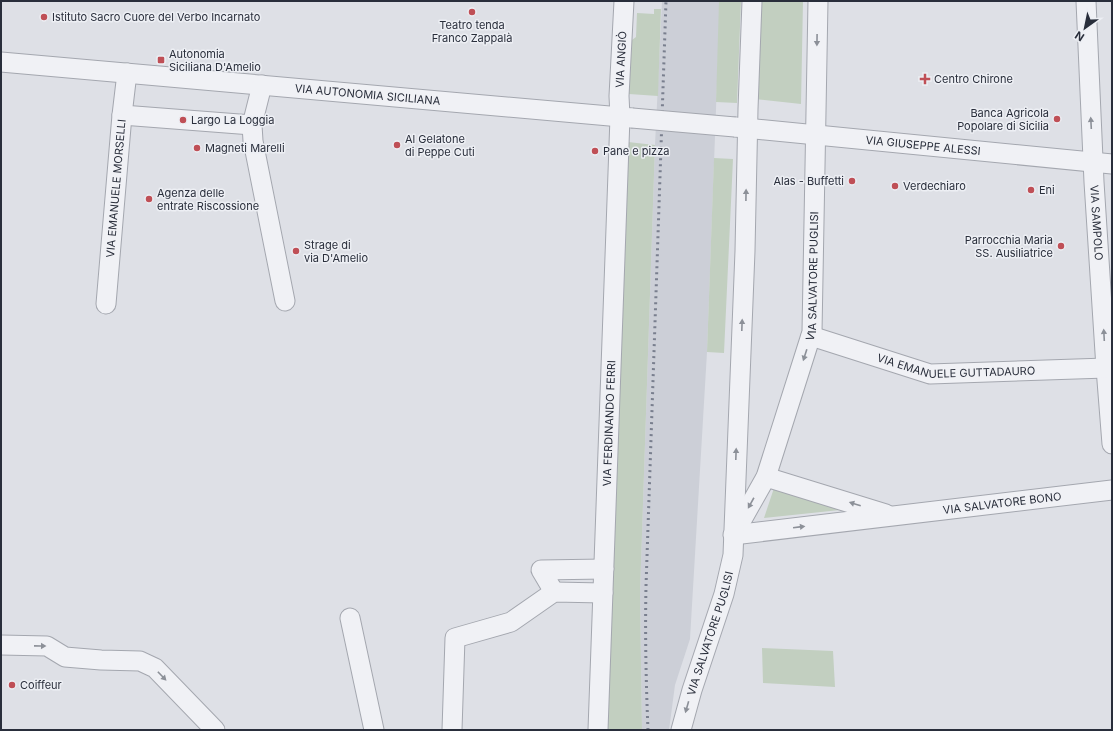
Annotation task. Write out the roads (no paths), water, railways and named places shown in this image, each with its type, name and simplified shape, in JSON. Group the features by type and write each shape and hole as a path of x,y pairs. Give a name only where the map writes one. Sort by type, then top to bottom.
{"street":[{"name":"VIA ANGIÒ","path":"624,1 619,96 626,118"},
{"name":"VIA SALVATORE PUGLISI","path":"740,534 744,251 741,128 752,1"},
{"name":"VIA SALVATORE PUGLISI","path":"681,730 692,690 724,594 732,555 766,477 812,332 818,1"},
{"name":"VIA SAMPOLO","path":"1086,1 1093,162 1106,285 1106,368 1112,444"},
{"name":"VIA AUTONOMIA SICILIANA","path":"1,62 741,128"},
{"name":"VIA EMANUELE MORSELLI","path":"106,304 122,115 128,73"},
{"path":"262,85 252,125 253,142 285,301"},
{"path":"122,115 252,125"},
{"name":"VIA FERDINANDO FERRI","path":"598,730 604,569 626,118"},
{"name":"VIA GIUSEPPE ALESSI","path":"741,128 1112,164"},
{"name":"VIA EMANUELE GUTTADAURO","path":"811,336 930,374 1106,368"},
{"name":"VIA SALVATORE BONO","path":"766,477 893,516"},
{"name":"VIA SALVATORE BONO","path":"740,534 1112,490"},
{"path":"554,592 541,570 604,569"},
{"path":"452,730 455,638 511,622 554,592 603,593"},
{"path":"350,618 374,730"},
{"path":"1,645 47,646 65,657 140,661 155,668 215,730"}],"railway":[{"path":"648,730 646,586 666,1"}],"place":[{"name":"Teatro tenda Franco Zappalà","path":"472,12"},
{"name":"Istituto Sacro Cuore del Verbo Incarnato","path":"44,17"},
{"name":"Autonomia Siciliana D'Amelio","path":"161,60"},
{"name":"Centro Chirone","path":"925,79"},
{"name":"Banca Agricola Popolare di Sicilia","path":"1057,119"},
{"name":"Largo La Loggia","path":"183,120"},
{"name":"Al Gelatone di Peppe Cuti","path":"397,145"},
{"name":"Magneti Marelli","path":"197,148"},
{"name":"Pane e pizza","path":"595,151"},
{"name":"Alas - Buffetti","path":"852,181"},
{"name":"Verdechiaro","path":"895,186"},
{"name":"Eni","path":"1031,190"},
{"name":"Agenza delle entrate Riscossione","path":"149,199"},
{"name":"Parrocchia Maria SS. Ausiliatrice","path":"1061,246"},
{"name":"Strage di via D'Amelio","path":"296,251"},
{"name":"Coiffeur","path":"12,685"}]}
